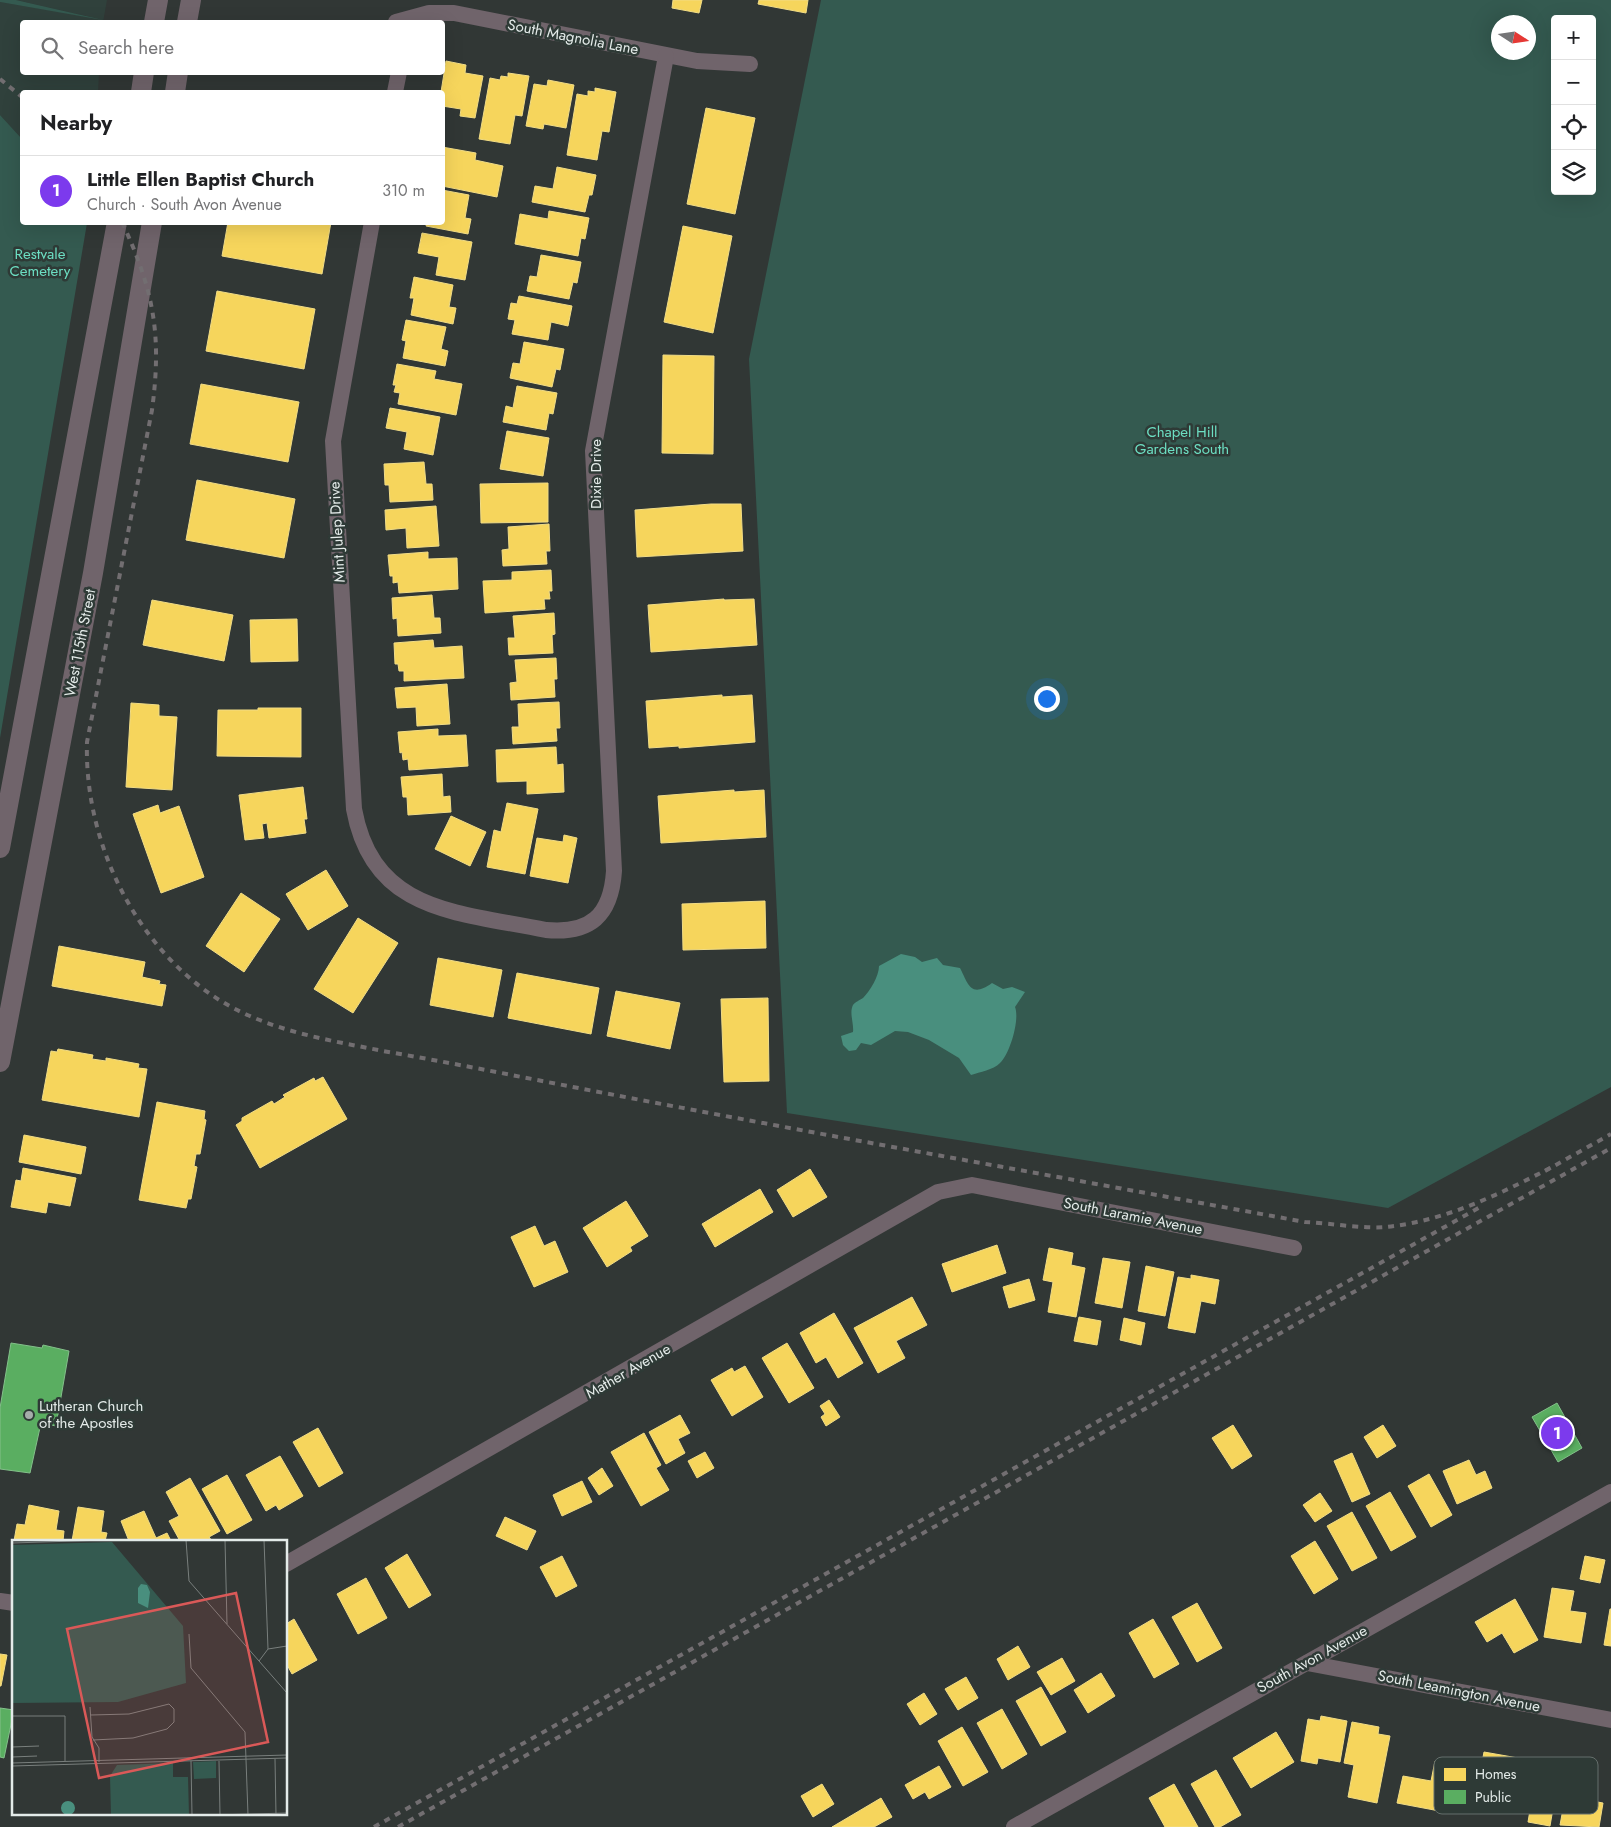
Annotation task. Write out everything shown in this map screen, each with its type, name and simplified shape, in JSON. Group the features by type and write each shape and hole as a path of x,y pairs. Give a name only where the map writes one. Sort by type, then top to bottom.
{"street":[{"path":"154,20 158,0"},
{"path":"187,20 191,0"},
{"name":"South Magnolia Lane","path":"407,20 429,13 454,13 666,56 716,64 750,64"},
{"name":"Dixie Drive","path":"610,897 614,871 593,451 666,56"},
{"path":"141,90 144,75"},
{"path":"175,90 178,75"},
{"path":"396,90 399,75"},
{"path":"0,848 116,225"},
{"name":"West 115th Street","path":"0,1062 5,1003 93,573 151,225"},
{"name":"Mint Julep Drive","path":"371,225 333,441 354,809 363,843 372,860 396,887 432,907 563,931 579,929 592,922 601,914 610,897"},
{"name":"South Laramie Avenue","path":"972,1185 1294,1248"},
{"name":"Mather Avenue","path":"288,1563 938,1192 972,1185"},
{"name":"South Avon Avenue","path":"1014,1827 1611,1492"},
{"name":"South Leamington Avenue","path":"1306,1663 1611,1720"}],"shaded area":[{"path":"16,0 107,0 103,20 20,20 20,75 99,75 98,90 20,90 20,137 0,115 0,2 90,17"},
{"path":"901,954 915,957 922,962 937,958 943,965 960,968 968,984 974,989 985,988 992,983 1003,989 1012,987 1025,992 1015,1007 1016,1020 1013,1036 1004,1059 1000,1063 990,1069 971,1075 959,1058 929,1040 908,1032 895,1031 871,1045 861,1043 856,1050 849,1051 843,1045 841,1036 853,1032 851,1011 853,1005 863,998 871,987 876,979 879,966"}],"green space":[{"path":"0,0 16,0 103,20 0,2"},
{"name":"Chapel Hill Gardens South","path":"821,0 1611,0 1611,1087 1388,1208 787,1113 749,359"},
{"name":"Restvale Cemetery","path":"0,115 20,137 20,225 87,225 0,738"}],"building: Homes":[{"path":"673,0 702,0 699,13 672,8"},
{"path":"759,0 808,0 806,13 758,4"},
{"path":"446,61 466,65 465,73 483,76 475,118 460,116 461,109 445,106 445,90 441,90"},
{"path":"508,73 529,76 522,116 515,115 510,144 479,139 490,78 500,80 501,76 508,77"},
{"path":"548,80 574,85 566,128 544,124 543,129 526,126 534,84 547,86"},
{"path":"595,88 616,92 609,132 602,131 597,160 567,155 577,94 588,96 588,91 595,92"},
{"path":"706,108 755,118 735,214 687,204"},
{"path":"445,148 476,153 475,160 503,166 497,197 445,187"},
{"path":"557,167 596,175 592,195 589,195 585,212 532,202 535,186 553,189"},
{"path":"445,191 469,195 465,218 471,219 468,234 426,226 445,225"},
{"path":"549,211 589,218 585,239 581,238 578,256 515,244 520,214 548,219"},
{"path":"227,225 330,225 322,274 222,256"},
{"path":"683,226 732,236 713,333 664,322"},
{"path":"422,233 472,242 465,280 436,275 439,257 418,253"},
{"path":"541,255 581,262 577,283 573,282 569,299 527,291 530,276 537,277"},
{"path":"414,277 453,285 449,307 456,308 453,324 411,315 414,298 410,298"},
{"path":"217,291 315,309 304,369 206,351"},
{"path":"519,296 572,306 568,326 551,322 548,340 512,334 515,320 508,319 511,303 517,304"},
{"path":"406,320 446,327 441,349 448,351 445,366 403,358 406,341 402,340"},
{"path":"524,342 564,349 560,370 556,369 552,387 510,378 513,363 520,364"},
{"path":"663,355 714,356 713,454 662,453"},
{"path":"397,364 436,371 434,379 462,384 456,415 398,404 400,393 394,392 396,385 393,385"},
{"path":"201,384 299,402 288,462 190,444"},
{"path":"517,386 557,393 553,414 549,413 546,430 503,422 506,406 513,408"},
{"path":"390,408 440,417 433,455 404,449 407,432 386,428"},
{"path":"507,431 549,438 543,476 500,469"},
{"path":"424,462 426,484 432,484 433,500 390,502 389,485 385,485 384,464"},
{"path":"197,480 295,499 284,558 186,540"},
{"path":"548,483 548,522 481,523 480,484"},
{"path":"711,504 741,504 743,551 637,557 635,510"},
{"path":"436,506 439,546 407,548 406,528 386,530 385,510"},
{"path":"549,524 550,551 546,551 547,564 503,566 502,550 509,549 508,527"},
{"path":"428,552 428,559 457,558 458,589 399,593 398,582 393,583 393,576 390,576 388,555"},
{"path":"551,570 552,591 549,591 550,599 544,599 545,609 485,613 483,581 512,580 512,572"},
{"path":"432,595 434,618 440,618 441,633 398,636 397,618 393,619 392,598"},
{"path":"724,599 754,599 757,645 651,652 648,605"},
{"path":"152,600 233,615 224,661 143,645"},
{"path":"554,613 555,634 552,635 553,653 509,655 508,638 515,638 513,616"},
{"path":"297,619 298,661 251,662 250,620"},
{"path":"433,640 434,648 462,646 464,678 404,681 404,671 399,671 398,664 395,664 394,643"},
{"path":"556,658 557,679 554,679 555,697 511,700 510,683 517,682 515,660"},
{"path":"447,684 450,724 417,726 416,707 397,708 395,688"},
{"path":"722,695 722,697 752,695 755,742 679,748 679,746 649,748 646,701"},
{"path":"559,702 560,728 556,728 557,741 513,744 512,727 519,727 518,704"},
{"path":"131,703 159,705 159,716 177,717 172,790 126,787"},
{"path":"258,708 301,708 301,757 217,756 218,710 258,710"},
{"path":"438,729 438,736 466,735 468,766 409,770 408,759 403,760 402,752 400,753 398,732"},
{"path":"556,747 557,765 563,764 564,792 527,794 527,781 497,782 496,750"},
{"path":"442,774 443,797 450,796 451,812 408,815 407,797 403,797 401,777"},
{"path":"303,787 307,819 304,819 306,833 269,838 267,823 262,824 264,838 245,840 239,795"},
{"path":"734,790 734,792 764,790 766,837 661,843 658,796"},
{"path":"507,803 538,809 525,874 487,867 494,830 501,832"},
{"path":"158,805 160,813 179,806 204,877 161,893 133,814"},
{"path":"451,816 486,832 470,866 435,849"},
{"path":"564,835 577,838 568,883 530,876 537,838 563,842"},
{"path":"326,870 348,906 308,930 286,894"},
{"path":"241,893 280,919 244,972 206,946"},
{"path":"765,901 766,948 683,950 682,904"},
{"path":"358,918 398,943 353,1013 314,989"},
{"path":"59,946 145,962 142,977 160,981 159,984 166,985 162,1006 52,986"},
{"path":"438,958 502,970 493,1017 430,1005"},
{"path":"517,973 599,988 591,1034 508,1018"},
{"path":"616,991 680,1003 670,1049 607,1036"},
{"path":"768,998 769,1081 724,1082 721,999"},
{"path":"58,1049 93,1055 92,1059 106,1061 106,1058 139,1064 138,1068 147,1069 139,1117 42,1100 51,1051 57,1052"},
{"path":"323,1077 347,1119 260,1168 236,1125 242,1121 242,1118 272,1101 274,1104 285,1097 283,1095 314,1078 315,1081"},
{"path":"157,1102 205,1111 204,1119 206,1120 200,1154 196,1154 194,1166 197,1167 191,1199 188,1199 186,1208 139,1200"},
{"path":"24,1135 86,1147 81,1174 19,1162"},
{"path":"23,1168 76,1178 70,1206 48,1202 46,1213 11,1207 16,1180 21,1181"},
{"path":"810,1169 827,1197 793,1217 777,1190"},
{"path":"760,1189 773,1212 715,1247 702,1224"},
{"path":"626,1201 648,1236 630,1247 632,1251 607,1267 583,1228"},
{"path":"535,1226 544,1246 555,1241 568,1272 534,1287 511,1237"},
{"path":"997,1245 1006,1273 952,1292 942,1264"},
{"path":"1049,1248 1073,1253 1071,1265 1085,1268 1076,1317 1048,1312 1053,1282 1043,1280"},
{"path":"1103,1258 1130,1262 1122,1308 1095,1303"},
{"path":"1146,1266 1174,1272 1165,1316 1138,1311"},
{"path":"1191,1275 1219,1280 1215,1304 1201,1301 1195,1333 1168,1328 1178,1277 1191,1279"},
{"path":"1029,1279 1035,1300 1009,1308 1003,1287"},
{"path":"912,1297 927,1325 896,1341 905,1358 878,1373 854,1328"},
{"path":"834,1313 863,1363 838,1378 826,1357 816,1363 800,1333"},
{"path":"1079,1317 1101,1321 1097,1345 1074,1341"},
{"path":"1124,1318 1145,1323 1141,1345 1120,1340"},
{"path":"787,1343 814,1388 789,1403 762,1358"},
{"path":"745,1366 763,1397 732,1416 711,1380 732,1368 734,1372"},
{"path":"829,1400 840,1417 826,1426 821,1417 825,1414 820,1406"},
{"path":"680,1415 690,1433 678,1439 685,1453 666,1464 649,1432"},
{"path":"1233,1425 1252,1456 1232,1469 1212,1438"},
{"path":"1383,1425 1396,1446 1377,1458 1364,1437"},
{"path":"318,1428 343,1473 319,1487 293,1442"},
{"path":"644,1433 661,1465 656,1468 669,1490 641,1506 611,1452"},
{"path":"705,1452 714,1468 697,1478 688,1461"},
{"path":"1352,1453 1370,1494 1352,1502 1334,1461"},
{"path":"280,1456 303,1496 279,1510 276,1505 266,1511 246,1475"},
{"path":"1469,1460 1476,1475 1485,1471 1492,1488 1457,1504 1443,1471"},
{"path":"602,1468 613,1486 599,1495 588,1478"},
{"path":"1429,1474 1452,1515 1431,1527 1408,1486"},
{"path":"227,1475 252,1520 227,1534 202,1489"},
{"path":"190,1478 220,1531 209,1537 211,1540 179,1540 169,1521 179,1516 166,1492"},
{"path":"582,1481 592,1502 562,1516 553,1495"},
{"path":"1390,1492 1416,1537 1391,1551 1366,1506"},
{"path":"1320,1493 1332,1511 1315,1522 1303,1505"},
{"path":"29,1505 59,1511 56,1530 64,1531 63,1540 14,1540 17,1524 25,1525"},
{"path":"78,1507 104,1511 101,1532 107,1533 105,1540 72,1540"},
{"path":"144,1511 156,1538 167,1533 170,1540 129,1540 121,1521"},
{"path":"1352,1512 1377,1558 1352,1571 1327,1526"},
{"path":"505,1517 536,1531 527,1550 496,1536"},
{"path":"1315,1541 1338,1579 1314,1594 1291,1556"},
{"path":"407,1554 431,1595 409,1608 385,1568"},
{"path":"562,1556 577,1586 556,1597 540,1567"},
{"path":"1585,1556 1605,1560 1600,1583 1580,1579"},
{"path":"366,1578 387,1618 358,1634 337,1594"},
{"path":"1552,1588 1574,1591 1570,1611 1586,1613 1581,1643 1544,1637"},
{"path":"1515,1599 1538,1640 1514,1653 1502,1633 1487,1642 1475,1622"},
{"path":"1197,1603 1222,1648 1197,1662 1172,1617"},
{"path":"1611,1609 1611,1646 1604,1645"},
{"path":"294,1619 317,1660 292,1674 288,1667 288,1623"},
{"path":"1153,1619 1179,1664 1154,1678 1129,1633"},
{"path":"1018,1646 1030,1667 1008,1680 997,1659"},
{"path":"0,1654 7,1655 1,1686 0,1686"},
{"path":"1062,1658 1075,1681 1051,1695 1037,1672"},
{"path":"1101,1673 1115,1696 1088,1713 1074,1690"},
{"path":"966,1677 978,1698 958,1710 945,1689"},
{"path":"1041,1687 1066,1732 1041,1746 1016,1701"},
{"path":"924,1693 937,1714 920,1725 907,1704"},
{"path":"1002,1709 1027,1754 1002,1769 977,1723"},
{"path":"1321,1716 1347,1721 1340,1762 1318,1758 1317,1764 1301,1761 1308,1719 1320,1721"},
{"path":"1352,1722 1379,1727 1378,1734 1390,1736 1377,1803 1348,1797 1354,1765 1344,1763"},
{"path":"962,1727 988,1772 963,1786 938,1741"},
{"path":"1276,1732 1294,1762 1251,1788 1233,1758"},
{"path":"1484,1752 1512,1757 1483,1757"},
{"path":"939,1766 951,1787 929,1799 925,1792 913,1799 905,1785"},
{"path":"1434,1766 1434,1810 1397,1803 1403,1776 1431,1781"},
{"path":"1216,1770 1241,1815 1220,1827 1215,1827 1191,1784"},
{"path":"822,1784 834,1804 813,1817 801,1796"},
{"path":"1174,1784 1198,1827 1165,1827 1149,1798"},
{"path":"881,1798 892,1817 874,1827 832,1827"},
{"path":"1598,1802 1603,1803 1599,1827 1560,1825 1562,1814 1598,1814"},
{"path":"1529,1814 1552,1814 1550,1826 1528,1822"}],"building: Public":[{"name":"Lutheran Church of the Apostles","path":"11,1343 42,1348 43,1345 69,1351 56,1426 41,1423 30,1473 0,1469 0,1408"},
{"path":"1557,1403 1582,1448 1558,1462 1532,1417"},
{"path":"0,1708 12,1710 12,1720 4,1758 0,1757"}],"railway":[{"path":"0,79 20,95"},
{"path":"123,225 142,270 153,314 156,359 155,383 152,410 87,742 88,779 95,817 105,853 121,889 140,922 163,952 190,979 221,1001 259,1020 341,1043 729,1117 1305,1222 1356,1227 1386,1227 1408,1224 1472,1205 1552,1167"},
{"path":"1545,1171 1611,1134"},
{"path":"398,1827 1611,1148"},
{"path":"374,1827 1482,1206"}],"place":[{"name":"Lutheran Church of the Apostles","path":"29,1415"},
{"name":"Little Ellen Baptist Church","path":"1557,1433"}]}
